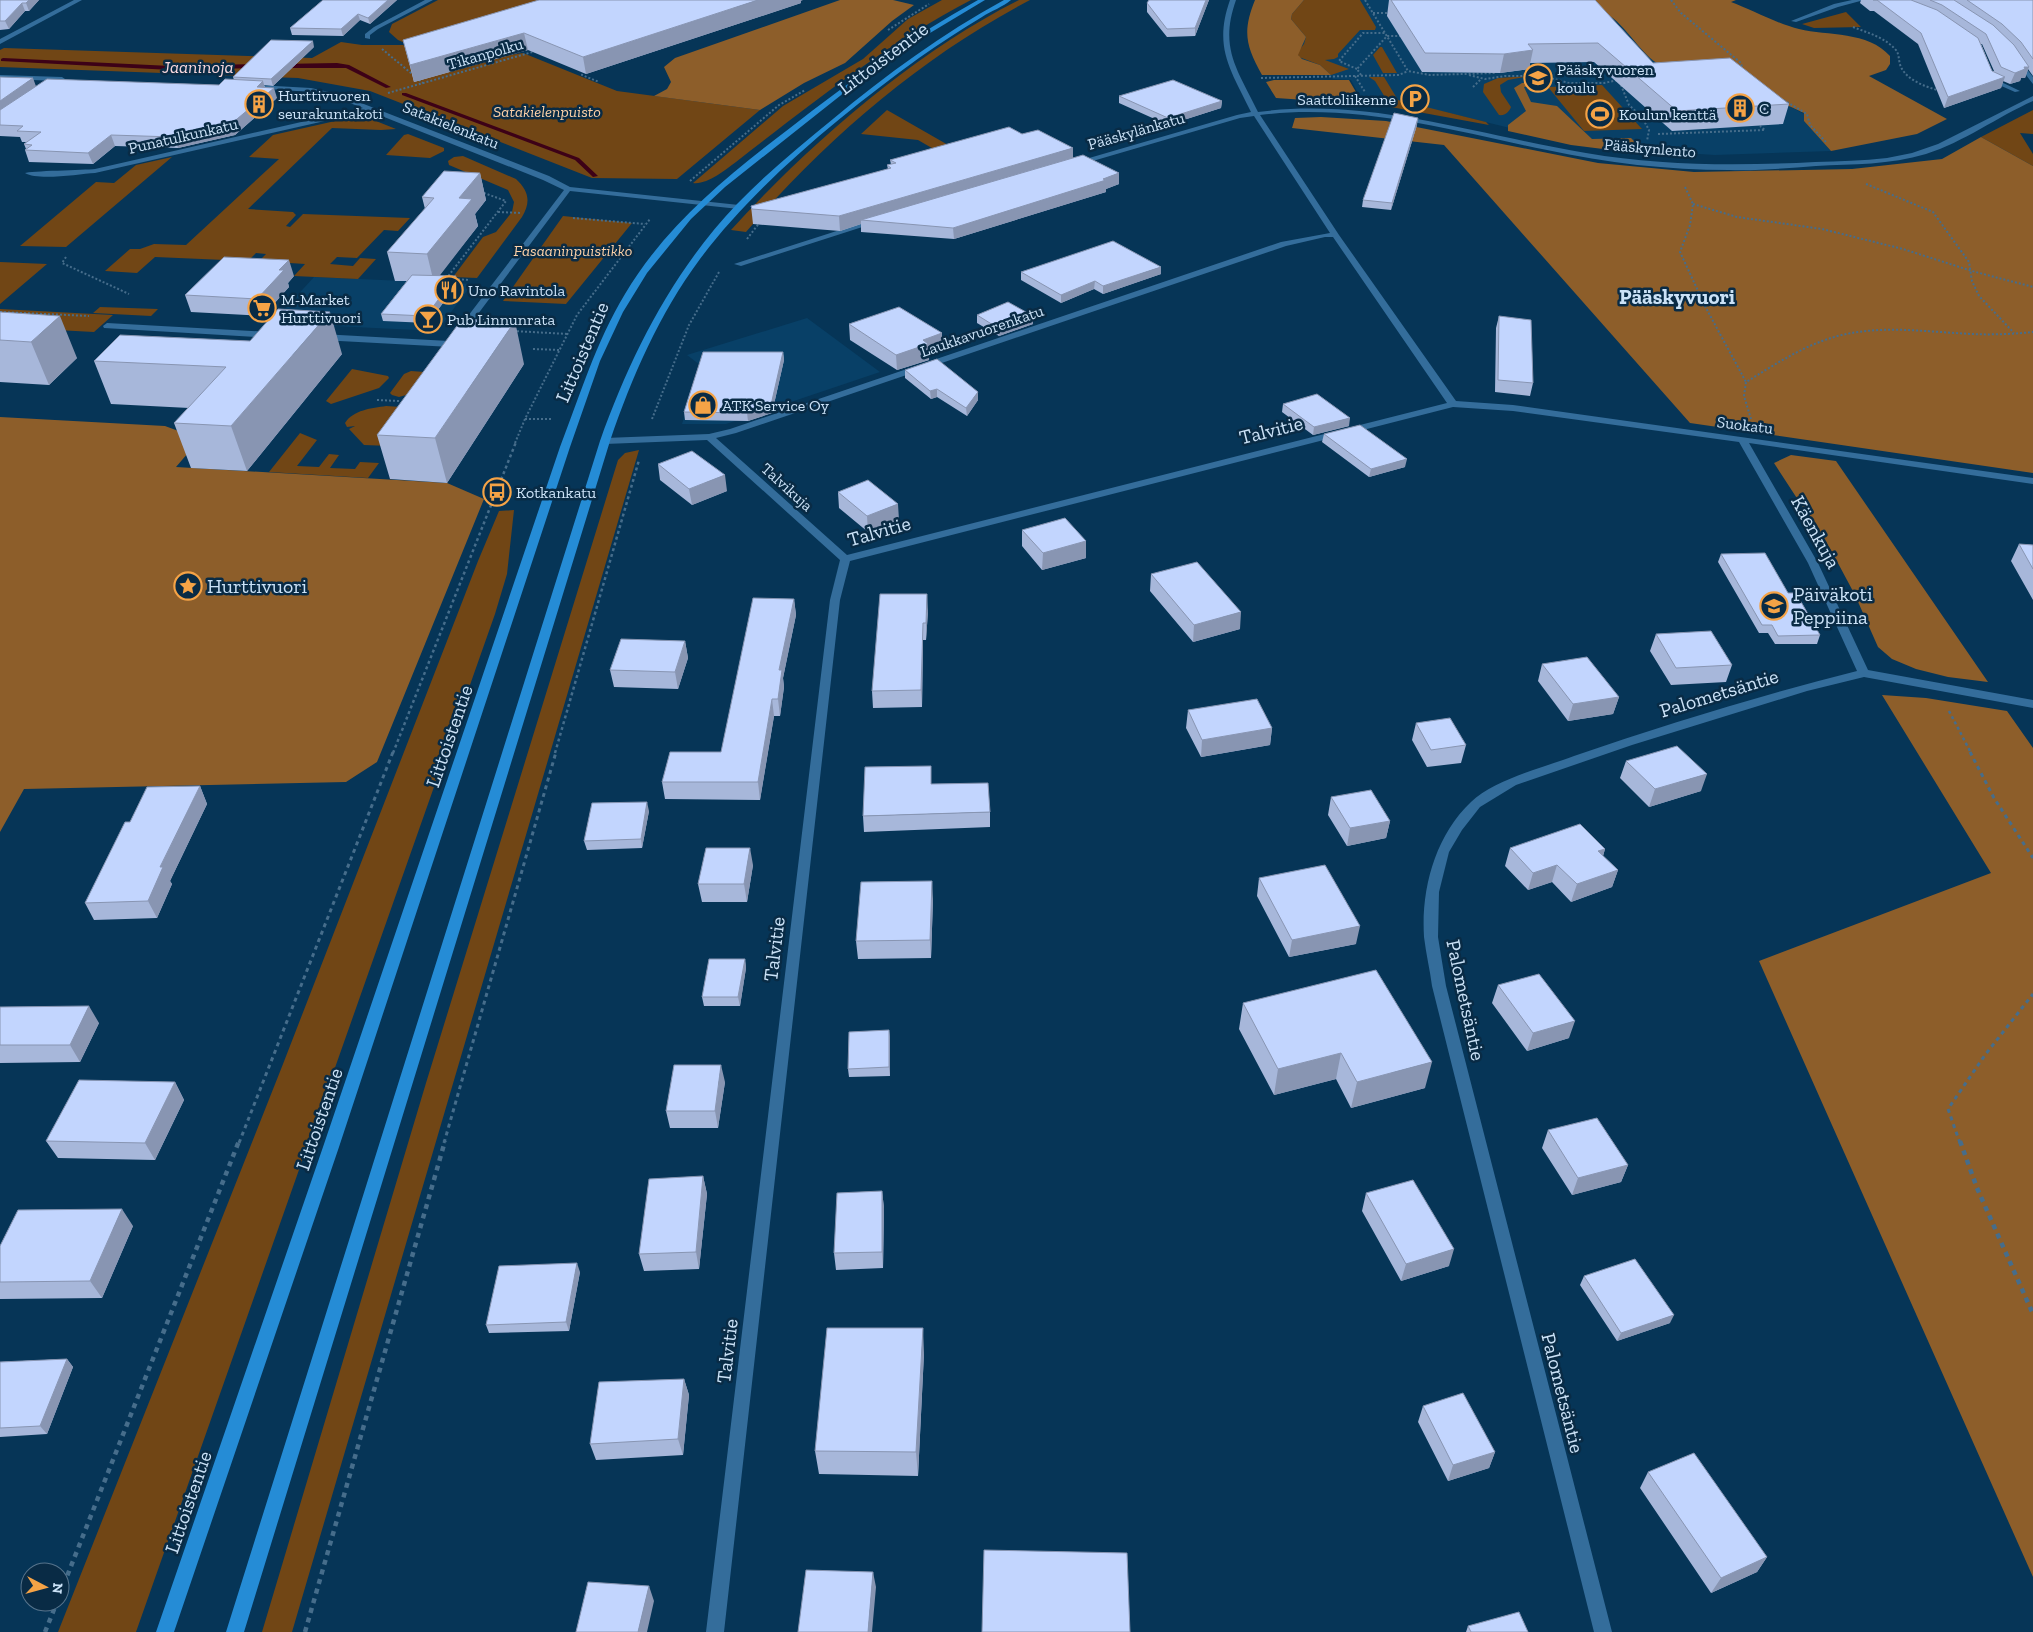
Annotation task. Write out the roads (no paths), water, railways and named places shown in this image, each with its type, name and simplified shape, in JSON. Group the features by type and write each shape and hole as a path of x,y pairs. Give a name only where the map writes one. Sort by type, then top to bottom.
{"main road":[{"name":"Littoistentie","path":"165,1632 331,1147 565,447 594,367 619,310 644,272 678,228 702,203 879,63 921,34 982,0"},
{"name":"Littoistentie","path":"235,1632 605,441 633,368 654,326 680,283 712,239 739,207 795,155 901,66 945,36 1008,0"}],"street":[{"path":"0,42 79,0"},
{"path":"368,38 367,35 376,28 430,0"},
{"path":"1233,0 1226,20 1226,45 1229,60 1255,113 1335,235 1453,404"},
{"path":"1794,21 1836,5 1860,0"},
{"path":"2013,54 2033,82"},
{"path":"2022,68 2033,67"},
{"path":"1988,69 1992,80 2017,90"},
{"path":"0,77 69,80"},
{"path":"45,89 59,79"},
{"name":"Satakielenkatu","path":"251,87 324,92 372,108 568,188 739,207"},
{"name":"Pääskynlento","path":"1255,113 1317,111 1374,114 1435,124 1590,156 1676,166 1717,168 1896,159 1927,152 2012,107 2033,98"},
{"name":"Punatulkunkatu","path":"29,173 54,174 95,171 372,108"},
{"name":"Pääskylänkatu","path":"1067,166 1228,119 1255,113"},
{"path":"310,337 451,344 568,188"},
{"path":"738,264 888,218"},
{"name":"Laukkavuorenkatu","path":"605,441 709,437 733,431 1284,244 1335,235"},
{"path":"107,326 283,335"},
{"name":"Suokatu","path":"1453,404 1513,408 2033,481"},
{"name":"Talvitie","path":"714,1632 835,600 845,559 1453,404"},
{"name":"Talvikuja","path":"709,437 845,559"},
{"name":"Käenkuja","path":"1742,440 1813,563 1864,672"},
{"name":"Palometsäntie","path":"1603,1632 1439,986 1431,937 1432,892 1443,852 1457,827 1476,804 1512,782 1628,742 1804,688 1864,672 2033,704"}],"waterway":[{"name":"Jaaninoja","path":"3,60 171,68 259,66"},
{"name":"Jaaninoja","path":"280,66 347,66 388,87"},
{"name":"Jaaninoja","path":"404,94 577,159 595,176"}],"place":[{"name":"Pääskyvuoren koulu","path":"1538,78"},
{"name":"Saattoliikenne","path":"1415,99"},
{"name":"Hurttivuoren seurakuntakoti","path":"259,104"},
{"name":"C","path":"1740,108"},
{"name":"Koulun kenttä","path":"1600,114"},
{"name":"Uno Ravintola","path":"449,290"},
{"name":"M-Market Hurttivuori","path":"262,308"},
{"name":"Pub Linnunrata","path":"428,319"},
{"name":"ATK Service Oy","path":"703,405"},
{"name":"Kotkankatu","path":"497,492"},
{"name":"Hurttivuori","path":"188,586"},
{"name":"Päiväkoti Peppiina","path":"1774,606"}],"district":[{"name":"Pääskyvuori","path":"1677,296"}],"park label":[{"name":"Satakielenpuisto","path":"547,111"},
{"name":"Fasaaninpuistikko","path":"573,250"}]}
